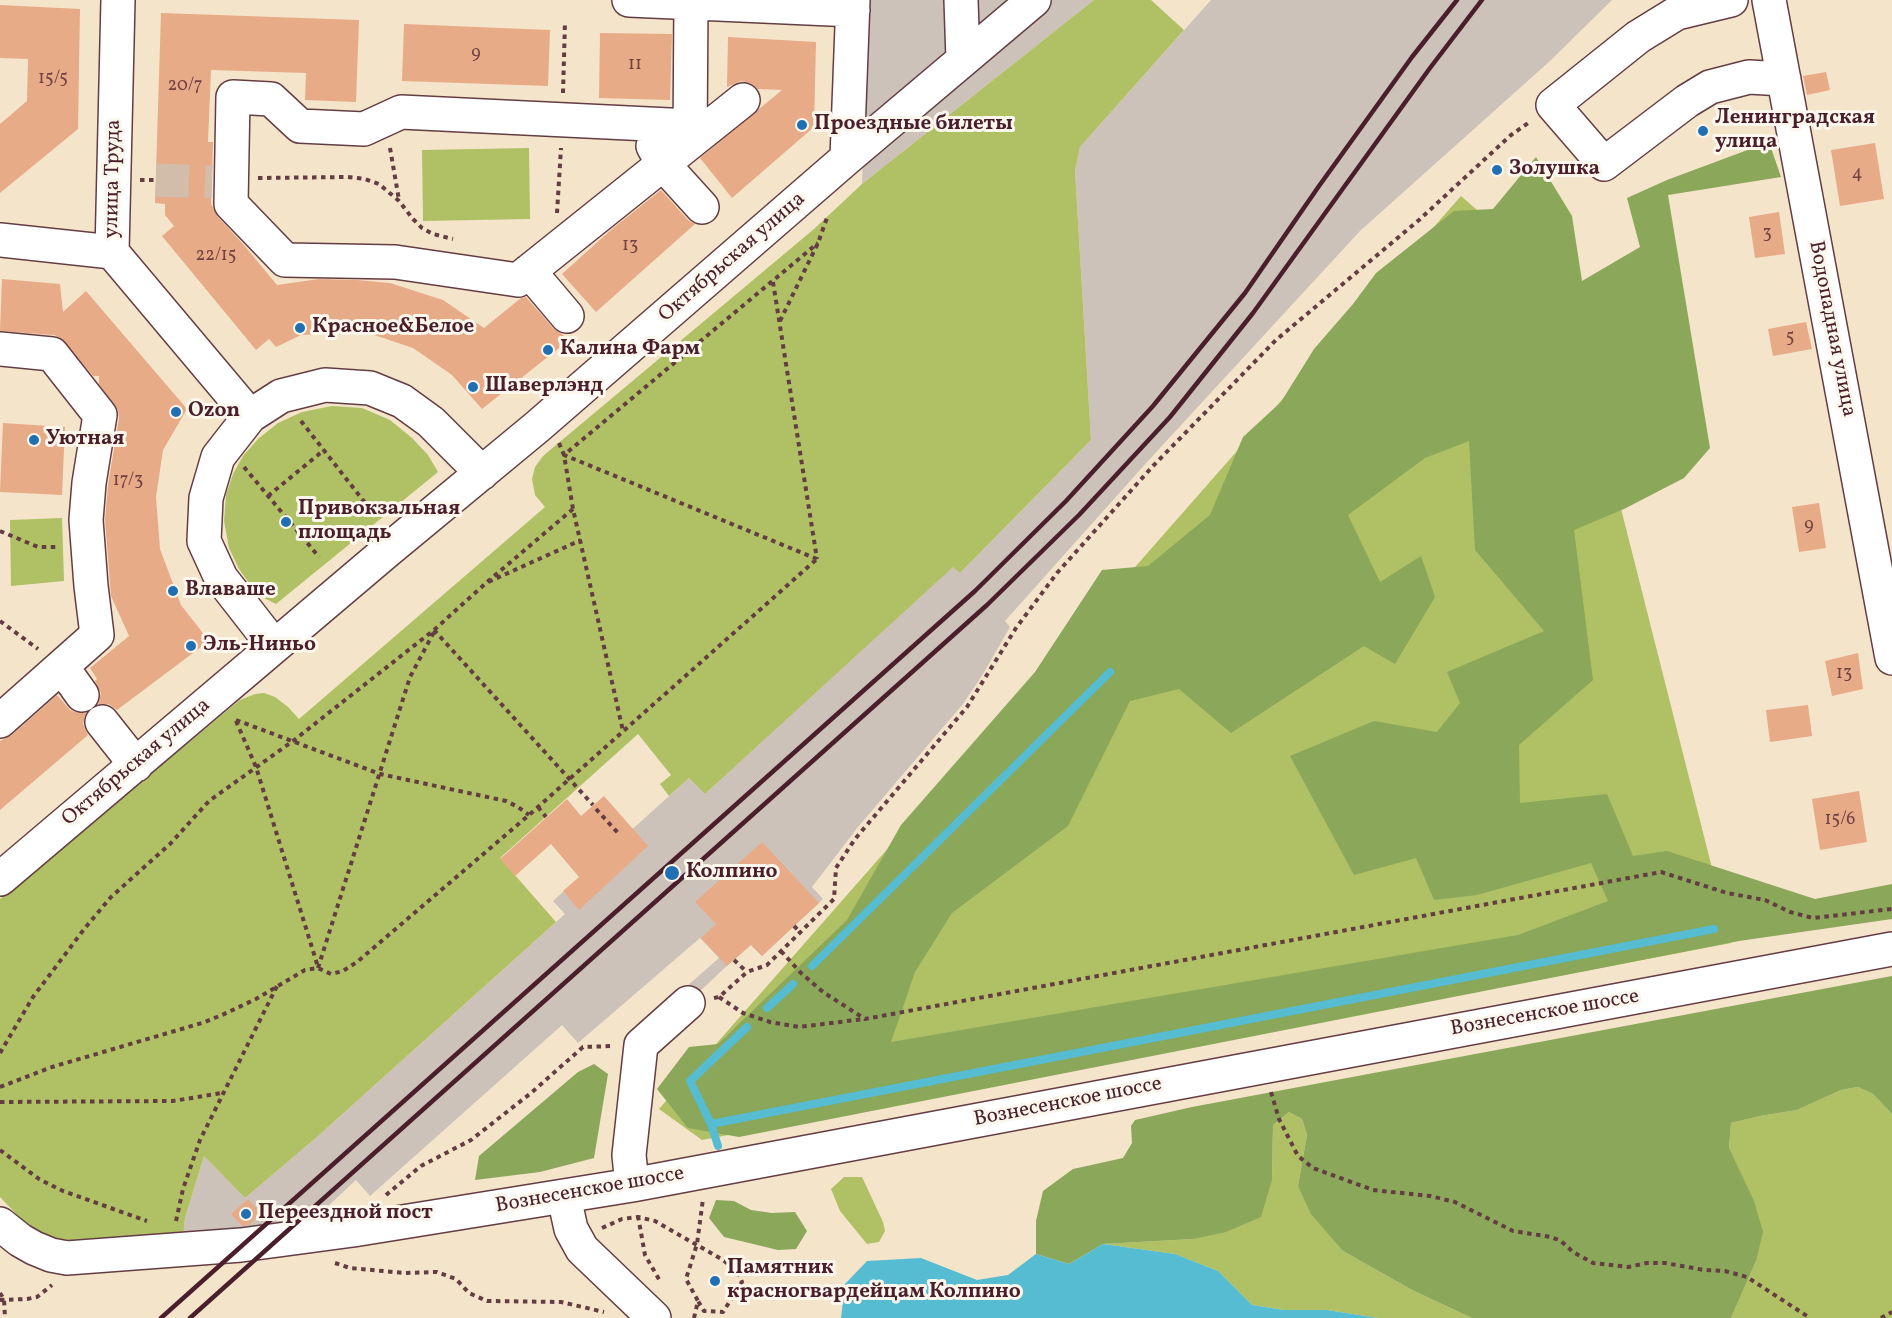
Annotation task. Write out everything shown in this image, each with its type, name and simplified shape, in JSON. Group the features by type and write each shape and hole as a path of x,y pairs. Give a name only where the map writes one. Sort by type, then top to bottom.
{"street":[{"name":"улица Труда","path":"118,0 112,252 250,416"},
{"path":"629,0 853,5 847,158"},
{"path":"961,0 963,60"},
{"name":"Октябрьская улица","path":"482,473 1034,0"},
{"path":"1731,0 1677,13 1638,37 1553,105 1604,164 1687,101 1710,87 1749,77 1784,79"},
{"path":"1762,0 1770,0"},
{"name":"Водопадная улица","path":"1770,0 1892,657"},
{"path":"690,1 690,134"},
{"path":"690,134 640,123 402,112 364,129 300,126 270,99 232,97 222,182 231,204 285,260 395,261 518,280 663,164 690,134 744,100"},
{"path":"640,123 663,164 702,207"},
{"path":"0,240 112,252"},
{"path":"529,271 567,316"},
{"path":"0,349 52,354 100,415 88,483 86,520 97,635 0,721"},
{"path":"325,385 370,388 402,401 431,422 482,473 274,646 221,578 204,541 206,498 218,457 250,416 281,396 325,385"},
{"name":"Октябрьская улица","path":"0,879 274,646"},
{"path":"62,668 82,695"},
{"path":"102,722 136,765"},
{"name":"Вознесенское шоссе","path":"0,1224 34,1248 51,1255 68,1258 241,1245 353,1230 632,1185 1892,949"},
{"path":"632,1185 628,1155 641,1045 704,1000"},
{"path":"564,1197 571,1229 582,1249 659,1304"}],"path":[{"path":"704,1000 747,972 767,965 834,899 836,868 855,839 967,707 1016,628 1057,573 1153,466 1276,340 1419,220 1511,135 1553,105"},
{"path":"383,120 399,201"},
{"path":"222,182 249,178 365,178 379,184 399,201 422,228 433,234 454,239"},
{"path":"779,323 818,243 828,215"},
{"path":"564,455 818,243"},
{"path":"773,282 818,559"},
{"path":"302,415 298,416 373,513"},
{"path":"557,440 564,455 573,509 623,732"},
{"path":"268,496 324,450"},
{"path":"564,455 818,559"},
{"path":"238,470 242,464 319,556"},
{"path":"0,1053 33,997 104,905 170,844 209,801 293,741 434,630 573,509"},
{"path":"0,531 38,547 87,546"},
{"path":"486,583 580,540"},
{"path":"0,1087 52,1067 222,1016 305,970 318,968 331,974 343,971 357,962 570,780 818,559"},
{"path":"0,621 62,668"},
{"path":"318,968 410,677 434,630"},
{"path":"434,630 618,833"},
{"path":"231,714 236,720 256,767 318,968"},
{"path":"236,720 380,774 506,801 529,815"},
{"path":"538,807 546,817"},
{"path":"704,1000 770,1022 799,1027 865,1019 1661,872 1727,893 1765,900 1790,912 1813,918 1892,909"},
{"path":"794,926 800,932"},
{"path":"781,951 823,993 865,1019"},
{"path":"734,960 747,972"},
{"path":"174,1230 183,1190 197,1150 222,1094 277,986"},
{"path":"382,1199 420,1166 471,1140 531,1093 583,1047 641,1045"},
{"path":"1266,1065 1272,1101 1279,1119 1298,1156 1313,1168 1373,1190 1430,1196 1455,1202 1512,1231 1551,1237 1561,1241 1572,1252 1593,1263 1628,1267 1647,1263 1665,1263 1725,1271 1747,1277 1809,1318"},
{"path":"0,1102 173,1101 222,1094"},
{"path":"0,1150 39,1179 63,1191 155,1224"},
{"path":"632,1185 645,1255 660,1281 659,1304"},
{"path":"582,1249 601,1228 622,1219 638,1217 655,1221 697,1244 738,1272 742,1282 723,1312 704,1311 686,1279 697,1244 704,1193"},
{"path":"333,1262 350,1268 404,1273 437,1272 456,1279 469,1293 487,1301 561,1302 606,1312"},
{"path":"2,1300 36,1297 55,1283"},
{"path":"0,1293 5,1318"},
{"path":"694,1318 698,1301"},
{"path":"1881,1318 1892,1312"}],"shaded area":[{"path":"868,0 1094,0 862,184"},
{"path":"1211,0 1612,0 1550,61 1360,231 1148,461 1005,621 1010,627 963,704 858,827 812,887 823,899 762,956 750,944 695,996 687,986 719,958 700,938 578,1043 562,1025 370,1196 356,1180 312,1221 183,1237 185,1218 204,1156 245,1198 318,1136 565,914 553,901 689,778 705,794 953,566 960,573 1091,440 1075,171 1080,147"}],"green space":[{"path":"1094,0 1151,0 1184,30 1080,147 1075,171 1091,440 960,573 953,567 705,794 689,778 669,796 660,784 671,775 638,734 500,858 556,922 318,1136 245,1198 204,1156 185,1218 183,1237 82,1241 59,1239 44,1234 25,1223 0,1197 0,899 240,700 264,693 275,697 299,719 545,507 535,495 532,479 535,467 543,456 814,229 862,184"},
{"path":"1769,142 1781,177 1668,195 1710,448 1684,478 1624,509 1574,530 1593,680 1519,745 1520,803 1607,794 1633,856 1667,851 1815,899 1892,884 1892,919 1739,941 739,1137 688,1128 657,1089 689,1047 718,1044 847,920 901,825 1035,672 1102,570 1148,566 1210,515 1243,437 1281,402 1314,349 1376,273 1454,211 1493,209 1536,157 1572,216 1582,281 1640,247 1627,198 1667,180","holes":["1469,441 1475,550 1544,631 1447,672 1460,703 1437,732 1374,721 1290,756 1354,875 1416,858 1434,900 1477,895 1591,863 1608,901 1518,935 891,1042 915,972 952,913 1068,826 1130,701 1179,689 1231,733 1364,646 1395,664 1435,597 1421,556 1380,582 1348,515 1425,458"]},
{"path":"529,148 530,219 423,221 422,150"},
{"path":"1536,173 1731,943 702,1140 659,1109 1461,196 1493,224"},
{"path":"332,406 362,408 390,420 428,455 438,472 276,604 262,597 251,586 239,569 229,548 224,521 226,495 233,474 243,456 258,439 278,423 302,412"},
{"path":"62,518 64,581 11,586 10,520"},
{"path":"1892,976 1892,1114 1873,1094 1858,1087 1841,1090 1797,1110 1731,1123 1729,1148 1754,1201 1763,1232 1756,1261 1731,1318 1472,1318 1412,1290 1343,1251 1311,1214 1298,1186 1307,1135 1302,1119 1289,1112 1273,1125 1272,1180 1261,1217 1226,1232 1193,1239 1103,1244 1069,1264 1036,1254 1036,1221 1043,1191 1073,1169 1123,1158 1132,1143 1131,1126 1135,1120 1192,1107"},
{"path":"594,1064 608,1074 594,1158 540,1172 475,1180 479,1156 578,1072"},
{"path":"1858,1087 1873,1094 1892,1114 1892,1318 1731,1318 1756,1261 1729,1148 1731,1123 1797,1110 1841,1090"},
{"path":"1289,1112 1302,1119 1307,1135 1298,1186 1343,1251 1412,1290 1472,1318 1378,1318 1327,1310 1284,1310 1252,1305 1218,1271 1175,1254 1103,1244 1193,1239 1272,1180 1273,1125"},
{"path":"844,1177 862,1177 883,1222 885,1231 879,1242 867,1244 840,1211 831,1189"},
{"path":"716,1200 734,1201 751,1210 772,1213 795,1212 807,1231 796,1249 778,1250 724,1237 709,1218"}],"water":[{"path":"1103,1244 1175,1254 1218,1271 1252,1305 1284,1310 1327,1310 1378,1318 841,1318 845,1284 867,1261 921,1258 977,1280 1008,1275 1036,1254 1069,1264"}],"building":[{"path":"0,5 80,9 78,129 0,193 0,124 27,101 28,59 0,58"},
{"path":"161,13 359,20 356,102 305,100 306,73 211,70 208,142 213,142 211,204 218,217 277,285 319,279 390,283 443,300 484,328 521,298 526,297 553,328 568,341 482,409 452,375 413,348 365,332 301,335 276,347 269,339 256,350 162,236 174,226 165,215 165,204 155,203"},
{"path":"404,24 550,30 548,86 402,81"},
{"path":"600,33 672,34 670,100 599,98"},
{"path":"728,37 816,42 814,127 732,198 700,158 782,90 758,89 750,83 741,81 727,87"},
{"path":"1826,72 1830,90 1807,95 1803,76"},
{"path":"1875,143 1884,199 1840,206 1831,150"},
{"path":"661,190 688,220 695,224 596,312 562,274 612,229"},
{"path":"1779,212 1785,254 1755,258 1749,217"},
{"path":"2,279 60,284 63,312 86,291 187,409 163,450 156,497 160,549 181,605 209,641 117,710 108,704 98,704 101,693 95,681 97,679 90,668 129,636 111,596 105,520 119,418 118,410 99,384 99,376 93,376 61,338 54,335 0,331"},
{"path":"1806,322 1812,349 1773,356 1768,329"},
{"path":"3,423 65,427 62,495 0,492"},
{"path":"1819,503 1826,548 1799,552 1792,507"},
{"path":"1858,653 1863,689 1832,696 1825,661"},
{"path":"57,695 70,710 86,713 83,724 88,735 0,810 0,741 12,735"},
{"path":"1808,705 1812,736 1770,742 1766,710"},
{"path":"1859,791 1867,842 1820,850 1812,799"},
{"path":"604,796 648,846 579,910 563,891 579,877 551,844 515,876 500,859 567,799 581,816"},
{"path":"762,842 819,903 762,956 751,945 727,966 701,938 716,924 695,902"},
{"name":"Переездной пост","path":"248,1199 261,1213 249,1225 242,1226 231,1214"}],"waterway":[{"path":"812,966 1110,672"},
{"path":"711,1124 1714,929"},
{"path":"767,1008 793,984"},
{"path":"718,1146 711,1124 690,1081 747,1027"}],"tunnel":[{"path":"156,180 212,182"}],"railway":[{"path":"161,1318 975,591 1066,501 1153,406 1245,293 1412,57 1457,0"},
{"path":"190,1318 987,605 1079,515 1170,417 1253,313 1430,68 1482,0"}],"place":[{"name":"Проездные билеты","path":"802,125"},
{"name":"Ленинградская улица","path":"1703,131"},
{"name":"Золушка","path":"1497,170"},
{"name":"Красное&Белое","path":"300,328"},
{"name":"Калина Фарм","path":"548,350"},
{"name":"Шаверлэнд","path":"473,387"},
{"name":"Ozon","path":"176,412"},
{"name":"Уютная","path":"34,440"},
{"name":"Привокзальная площадь","path":"286,522"},
{"name":"Влаваше","path":"173,591"},
{"name":"Эль-Ниньо","path":"191,646"},
{"name":"Колпино","path":"672,873"},
{"name":"Переездной пост","path":"246,1214"},
{"name":"Памятник красногвардейцам Колпино","path":"715,1281"}]}
